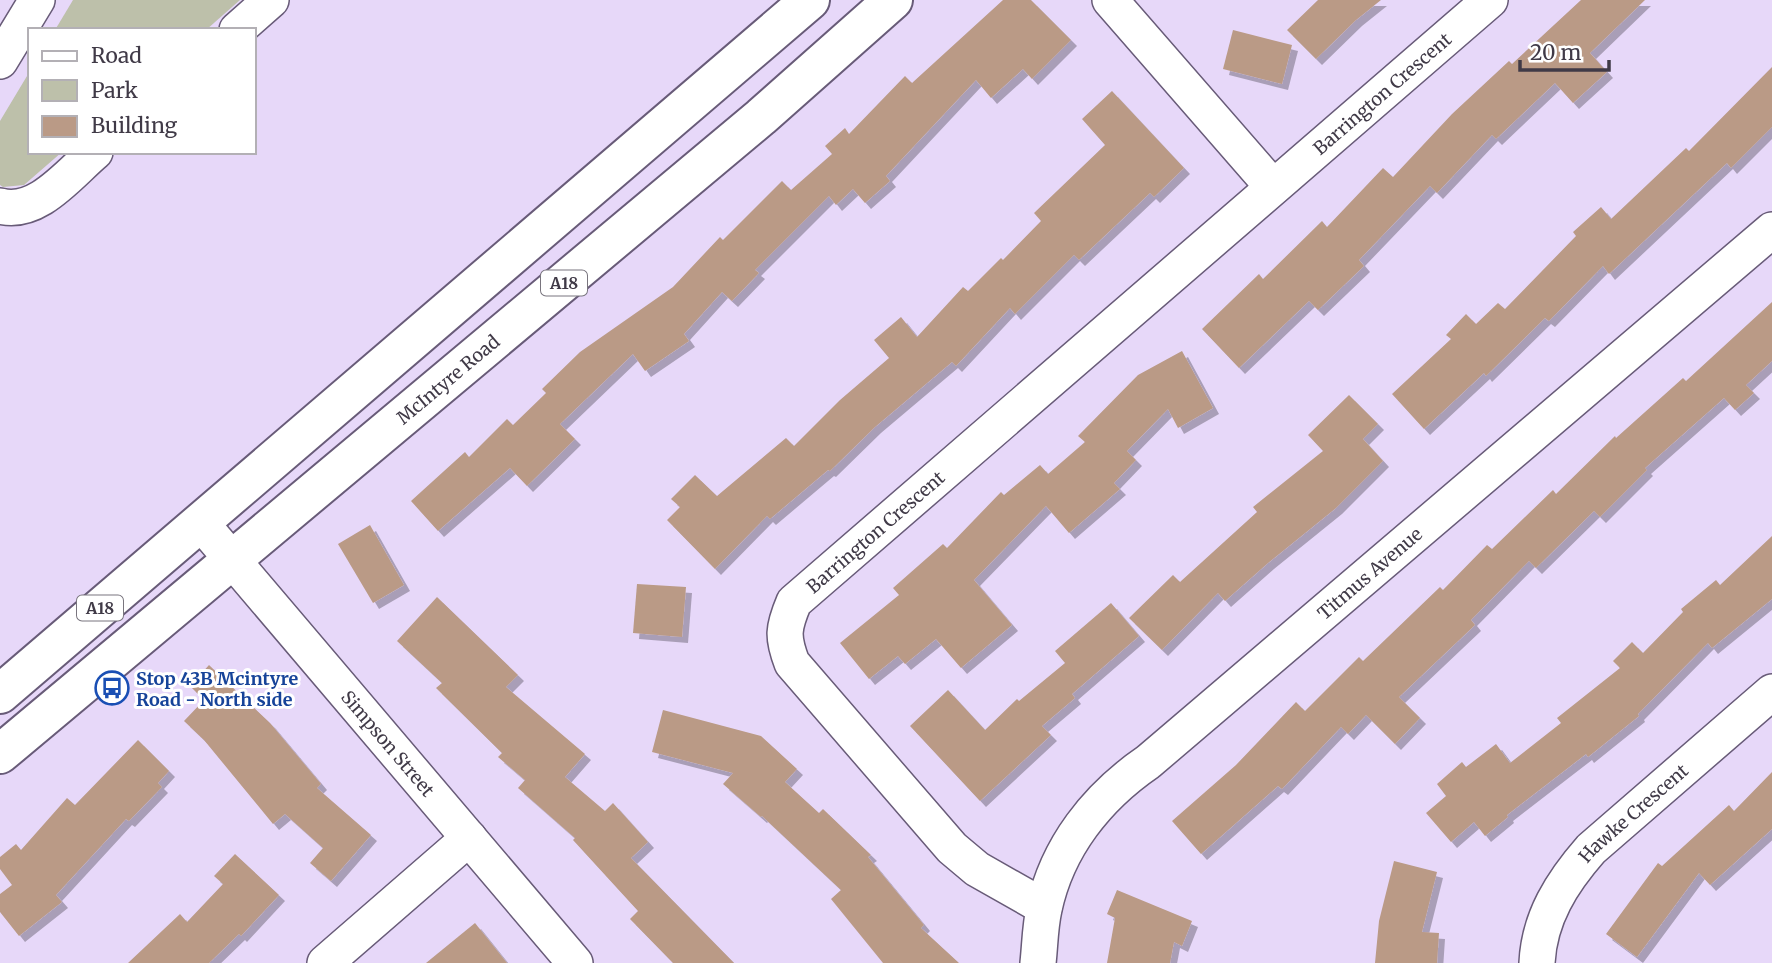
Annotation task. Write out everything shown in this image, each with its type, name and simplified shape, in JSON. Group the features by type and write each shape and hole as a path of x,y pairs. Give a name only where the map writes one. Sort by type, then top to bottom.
{"main road":[{"name":"A18","path":"0,694 810,0"},
{"name":"McIntyre Road","path":"0,754 750,126 886,2"}],"street":[{"path":"0,61 37,0"},
{"path":"239,28 271,0"},
{"path":"1110,0 1273,187"},
{"name":"Barrington Crescent","path":"1044,907 977,869 952,848 792,663 785,645 786,621 794,602 1490,0"},
{"path":"0,206 13,209 31,205 93,154"},
{"name":"Titmus Avenue","path":"1038,963 1044,907 1054,875 1084,822 1115,788 1149,762 1772,230"},
{"name":"Simpson Street","path":"201,523 575,963"},
{"name":"Hawke Crescent","path":"1537,963 1545,920 1570,873 1591,849 1772,692"},
{"path":"325,963 469,838"}],"green space":[{"path":"73,0 240,0 208,28 56,28"},
{"path":"28,74 28,154 60,154 24,185 0,185 0,121"}],"building":[{"path":"1003,0 1031,0 1071,40 1032,79 1023,69 991,98 976,80 886,176 890,181 865,203 853,189 836,205 829,196 755,270 759,273 732,301 722,292 684,334 689,341 645,371 633,354 560,424 575,439 527,486 510,468 438,531 411,501 465,452 469,457 507,419 513,425 546,393 542,389 580,352 673,287 720,237 723,240 782,181 791,190 832,154 825,146 845,128 849,134 905,76 912,83"},
{"path":"1318,0 1381,0 1316,59 1287,30"},
{"path":"1581,0 1645,0 1590,53 1607,72 1573,103 1555,83 1496,139 1492,135 1437,193 1430,186 1359,260 1364,266 1318,310 1309,301 1239,368 1202,329 1259,274 1263,279 1322,221 1327,227 1383,168 1393,177 1452,114 1509,61 1512,64"},
{"path":"1233,30 1292,45 1282,84 1223,69"},
{"path":"1772,67 1772,127 1731,168 1727,163 1609,274 1603,266 1549,321 1545,318 1486,376 1484,373 1424,429 1392,394 1451,339 1446,335 1466,314 1476,324 1498,303 1505,309 1576,236 1573,232 1601,207 1611,219 1686,148 1689,151"},
{"path":"1112,91 1184,168 1154,197 1150,193 1079,260 1074,255 1015,314 1010,308 956,366 952,362 875,427 830,471 770,519 767,516 715,569 667,520 680,507 671,499 695,475 717,496 786,438 794,446 840,400 889,358 874,340 901,317 917,337 963,287 968,291 1001,258 1003,260 1041,221 1034,213 1105,145 1082,119"},
{"path":"1772,302 1772,361 1746,385 1754,393 1735,410 1724,398 1645,468 1647,470 1600,517 1594,511 1536,568 1529,561 1471,620 1475,625 1399,697 1420,718 1395,744 1366,715 1348,734 1341,727 1282,789 1278,786 1201,854 1172,821 1236,765 1296,702 1305,711 1359,657 1363,661 1440,587 1443,590 1487,545 1492,549 1553,490 1556,494 1615,436 1616,438 1683,378 1686,381"},
{"path":"1182,351 1213,408 1178,428 1168,409 1127,451 1136,460 1114,483 1120,489 1069,533 1046,506 974,580 1012,625 961,668 936,639 905,664 898,656 869,679 840,643 899,595 893,588 943,544 947,548 1001,492 1004,495 1040,465 1048,474 1085,442 1078,436 1138,375"},
{"path":"1349,395 1378,424 1363,439 1383,461 1336,508 1225,601 1218,593 1162,650 1129,618 1173,575 1180,582 1257,512 1253,507 1323,451 1308,435"},
{"path":"370,525 404,585 373,603 338,544"},
{"path":"1772,536 1772,599 1712,648 1708,643 1638,714 1639,716 1588,757 1586,754 1507,815 1508,817 1485,836 1474,822 1451,842 1426,813 1446,796 1437,784 1462,762 1466,767 1496,744 1510,763 1561,723 1557,718 1620,668 1613,661 1632,642 1643,653 1683,612 1681,609 1716,580 1720,585"},
{"path":"637,584 686,587 682,637 633,633"},
{"path":"437,597 518,675 506,687 585,754 565,777 605,811 613,803 648,842 631,858 734,963 673,963 630,919 638,911 573,840 575,838 518,788 525,780 498,757 502,753 436,688 442,683 397,641"},
{"path":"1111,603 1139,636 1072,694 1075,698 1042,726 1051,735 980,801 910,726 948,690 985,730 1017,699 1019,701 1065,663 1055,651"},
{"path":"209,665 270,723 321,784 317,788 371,835 331,881 310,863 323,848 285,814 273,824 204,740 184,721 204,700 190,686"},
{"path":"663,710 761,736 797,769 785,782 819,813 823,809 871,855 868,857 924,925 921,928 959,963 883,963 831,899 841,890 762,816 723,784 733,773 652,752"},
{"path":"138,740 169,771 158,783 162,787 129,821 126,819 56,895 62,902 19,936 0,912 0,894 12,885 0,869 0,857 16,844 21,850 67,798 75,805"},
{"path":"1772,772 1772,829 1710,885 1699,873 1637,957 1606,934 1658,863 1662,866 1729,805 1734,811"},
{"path":"235,854 279,895 241,936 239,934 209,963 128,963 180,914 187,922 223,884 214,876"},
{"path":"1394,861 1437,872 1422,932 1439,933 1437,963 1375,963 1379,921"},
{"path":"1117,890 1192,921 1182,946 1174,942 1170,963 1107,963 1115,918 1107,914"},
{"path":"475,923 507,963 426,963"}],"place":[{"name":"Stop 43B Mcintyre Road - North side","path":"112,688"}]}
